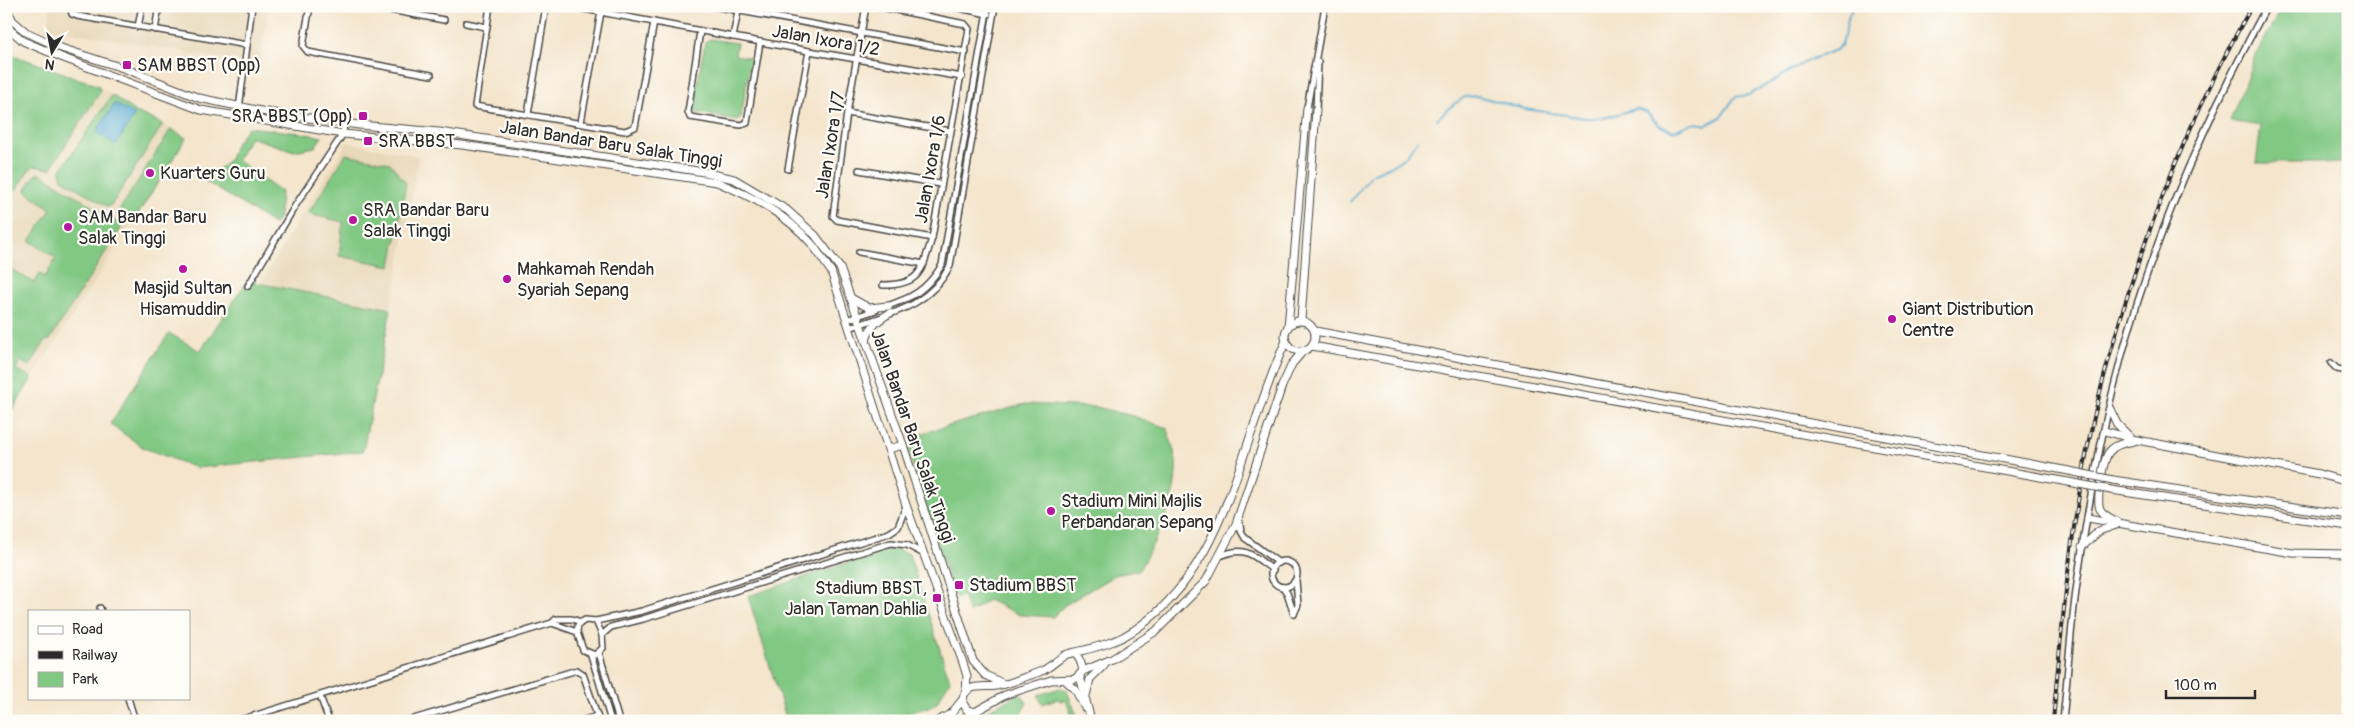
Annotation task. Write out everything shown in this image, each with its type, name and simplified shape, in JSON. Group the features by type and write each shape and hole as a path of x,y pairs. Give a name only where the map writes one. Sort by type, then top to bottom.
{"street":[{"path":"70,6 72,14 248,45"},
{"path":"138,27 142,6"},
{"path":"155,30 159,6"},
{"path":"238,117 252,6"},
{"path":"310,6 303,46 308,52 431,75"},
{"path":"368,6 444,20"},
{"path":"490,6 475,106 581,122 625,131 632,130 635,127 654,22"},
{"path":"528,114 546,6"},
{"name":"Jalan Ixora 1/2","path":"568,6 857,60 962,77"},
{"path":"713,6 738,9 966,52"},
{"name":"Jalan Ixora 1/7","path":"866,6 833,216 834,219 932,238"},
{"name":"Jalan Ixora 1/6","path":"876,6 964,24 970,29 940,184 932,238 924,264 918,274 906,283 884,285"},
{"path":"949,6 994,15"},
{"path":"849,328 913,297 923,290 942,266 988,6"},
{"path":"846,320 917,303 931,293 950,266 995,6"},
{"path":"937,721 951,714 964,695 976,687 1004,684 1046,670 1061,656 1104,645 1138,627 1169,600 1186,580 1204,550 1223,509 1271,376 1286,341 1307,108 1325,6"},
{"path":"2063,721 2082,547 2104,431 2122,356 2140,295 2194,152 2267,6"},
{"name":"Jalan Bandar Baru Salak Tinggi","path":"6,7 13,21 26,32 61,48 126,69 199,98 344,123 439,132 704,172 734,179 787,210 815,235 840,268 903,444 973,661 985,675 1004,684"},
{"path":"733,37 738,9"},
{"path":"581,122 601,12"},
{"path":"466,23 486,27"},
{"name":"Jalan Bandar Baru Salak Tinggi","path":"6,26 23,40 61,57 202,110 343,134 462,145 717,182 748,194 777,213 811,242 831,271 906,505 963,663 966,676 964,695"},
{"path":"700,31 688,112 690,117 741,125 747,123 760,42"},
{"path":"788,169 809,51"},
{"path":"1301,320 1319,86 1318,54"},
{"path":"848,113 950,131"},
{"path":"248,286 295,206 343,134 344,123"},
{"path":"860,170 940,184"},
{"path":"859,252 924,264"},
{"path":"913,297 917,303"},
{"path":"850,298 869,308 889,309"},
{"path":"866,341 868,332 889,309"},
{"path":"959,721 1013,692 1050,680 1075,679 1082,673 1112,659 1156,631 1206,581 1239,517 1282,386 1292,364 1303,351 1315,342 1315,332 1310,324 1301,320 1288,326"},
{"path":"1315,332 2113,480 2348,515"},
{"path":"1286,341 1292,349 1303,351"},
{"path":"1312,346 2111,490 2348,526"},
{"path":"2331,364 2337,369 2348,371"},
{"path":"2110,409 2112,417 2122,430 2137,440"},
{"path":"2104,431 2137,440 2319,474 2348,482"},
{"path":"2121,524 2103,513 2099,504 2104,467 2109,452 2115,446 2137,440"},
{"path":"888,449 903,444"},
{"path":"238,721 552,623 562,618 581,622 596,621 642,611 889,533 898,527 906,505"},
{"path":"1239,517 1241,531 1245,538 1279,563"},
{"path":"2088,518 2293,553 2348,554"},
{"path":"2082,547 2099,530 2121,524"},
{"path":"602,635 610,627 891,543 907,544 925,554"},
{"path":"1220,556 1233,551 1246,551 1273,570"},
{"path":"1285,562 1293,565 1297,572 1298,605 1294,614 1287,593 1272,579 1273,570 1279,563 1285,562"},
{"path":"1282,587 1290,586 1296,580"},
{"path":"590,655 599,653 603,648 602,635 596,621"},
{"path":"581,622 577,632 583,650 590,655 611,721"},
{"path":"552,623 577,632"},
{"path":"599,653 619,721"},
{"path":"1072,653 1079,658 1088,713"},
{"path":"1086,700 1090,678 1112,659"},
{"path":"407,721 578,670 583,674 598,718 581,721"},
{"path":"1065,680 1075,689 1091,721"},
{"path":"964,695 967,710 976,712"},
{"path":"320,696 329,721"},
{"path":"129,700 135,721"}],"shaded area":[{"path":"51,6 269,6 260,65 48,28"},
{"name":"SAM Bandar Baru Salak Tinggi","path":"8,53 99,86 134,111 163,124 186,138 13,409 6,405"},
{"name":"SRA Bandar Baru Salak Tinggi","path":"347,142 419,156 391,309 259,284"}],"green space":[{"path":"2283,6 2348,6 2348,163 2256,163 2261,126 2230,121 2255,56"},
{"path":"710,39 737,43 735,55 751,58 741,117 737,120 697,113 693,109 705,42"},
{"path":"8,53 99,86 100,92 50,169 34,166 28,171 6,205"},
{"path":"112,95 134,111 163,124 112,204 108,207 62,179 60,171"},
{"path":"248,127 322,137 315,147 294,151 250,137 237,160 281,192 279,219 274,224 205,181 230,159 235,145"},
{"path":"171,129 186,138 133,222 121,214 120,209"},
{"path":"346,154 390,163 406,183 391,266 339,256 343,222 308,214"},
{"path":"36,174 41,174 120,224 121,228 49,341 46,340 30,366 20,361 16,369 32,378 13,409 6,405 6,326 13,315 6,311 6,266 34,283 40,274 45,277 56,258 30,241 51,209 27,192 26,189"},
{"path":"247,281 391,309 363,451 196,468 144,448 110,424 169,333 200,351"},
{"name":"Stadium Mini Majlis Perbandaran Sepang","path":"1025,404 1096,407 1133,416 1167,428 1176,462 1174,491 1159,532 1139,570 1115,575 1065,605 1053,617 1020,615 988,600 969,613 963,595 956,599 954,589 949,580 908,450 914,448 910,437"},
{"path":"892,548 909,554 950,681 935,705 883,721 787,721 748,596"},
{"path":"1060,688 1067,691 1079,721 1074,721 1066,700 1060,701 1058,699 1042,704 1038,695"},
{"path":"1020,693 1027,703 1019,717 1007,721 968,721"}],"water":[{"path":"115,103 135,115 116,145 96,132"}],"waterway":[{"path":"1437,119 1465,97 1477,96 1525,109 1585,118 1604,118 1636,109 1646,112 1660,126 1674,131 1693,124 1706,125 1721,117 1735,97 1749,95 1807,61 1836,50 1842,44 1849,15 1854,6"},
{"path":"1350,202 1372,174 1393,165 1405,157 1418,140"}],"railway":[{"path":"2053,721 2065,597 2076,515 2091,433 2113,343 2145,244 2183,145 2205,97 2252,6"}],"place":[{"name":"SAM BBST (Opp)","path":"127,65"},
{"name":"SRA BBST (Opp)","path":"363,116"},
{"name":"SRA BBST","path":"368,141"},
{"name":"Kuarters Guru","path":"150,173"},
{"name":"SRA Bandar Baru Salak Tinggi","path":"353,220"},
{"name":"SAM Bandar Baru Salak Tinggi","path":"68,227"},
{"name":"Masjid Sultan Hisamuddin","path":"183,269"},
{"name":"Mahkamah Rendah Syariah Sepang","path":"507,279"},
{"name":"Giant Distribution Centre","path":"1892,319"},
{"name":"Stadium Mini Majlis Perbandaran Sepang","path":"1051,511"},
{"name":"Stadium BBST","path":"959,585"},
{"name":"Stadium BBST, Jalan Taman Dahlia","path":"937,598"}]}
